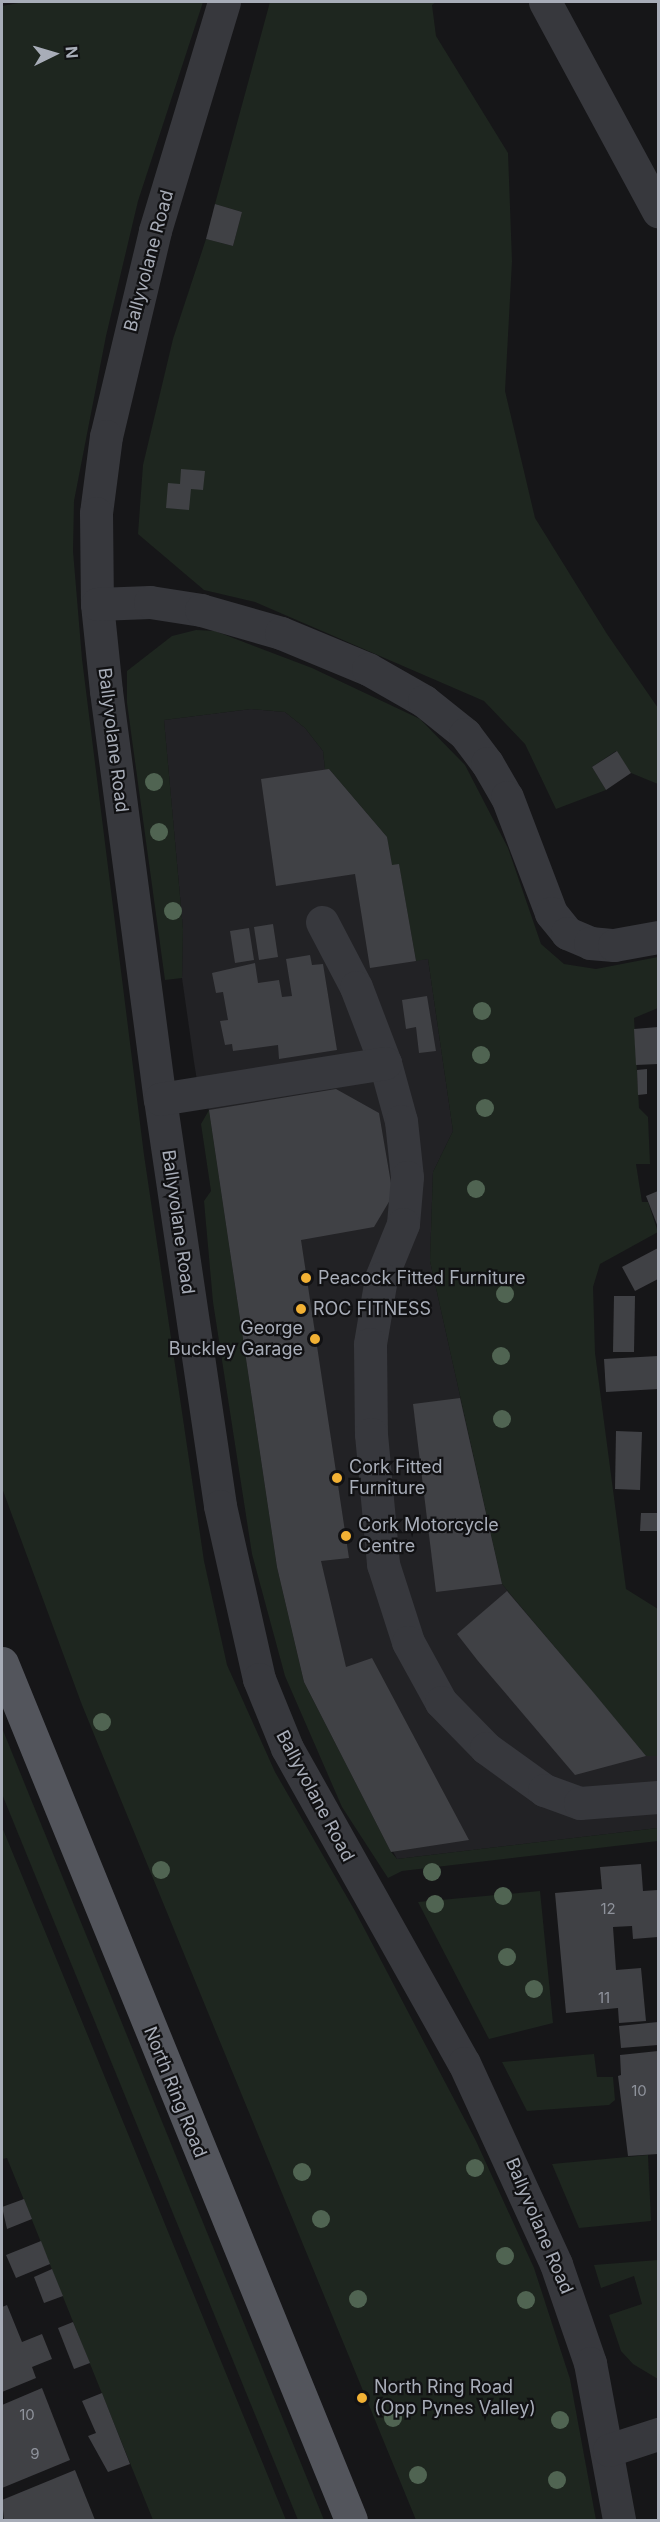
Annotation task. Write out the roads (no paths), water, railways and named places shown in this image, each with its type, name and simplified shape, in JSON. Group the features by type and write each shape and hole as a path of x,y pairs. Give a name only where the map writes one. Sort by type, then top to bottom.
{"main road":[{"name":"North Ring Road","path":"2,1663 351,2520"}],"street":[{"name":"Ballyvolane Road","path":"224,2 155,231 106,436 96,513 97,604 160,1099 220,1506 259,1679 287,1748 464,2063 516,2169 574,2311 609,2450 619,2520"},
{"path":"545,2 658,212"},
{"path":"97,604 150,602 201,610 281,633 368,669 424,701 465,734 487,763 507,796 550,913 567,933 590,943 614,945 658,936"},
{"path":"322,922 356,987 385,1063 401,1121 407,1177 403,1224 381,1278 370,1344 371,1434 383,1564 408,1642 441,1702 486,1748 544,1790 580,1803 658,1797"},
{"path":"160,1099 385,1063"},
{"path":"609,2450 658,2434"}],"place":[{"name":"Peacock Fitted Furniture","path":"306,1278"},
{"name":"ROC FITNESS","path":"301,1309"},
{"name":"George Buckley Garage","path":"315,1339"},
{"name":"Cork Fitted Furniture","path":"337,1478"},
{"name":"Cork Motorcycle Centre","path":"346,1536"},
{"name":"North Ring Road (Opp Pynes Valley)","path":"362,2398"}]}
